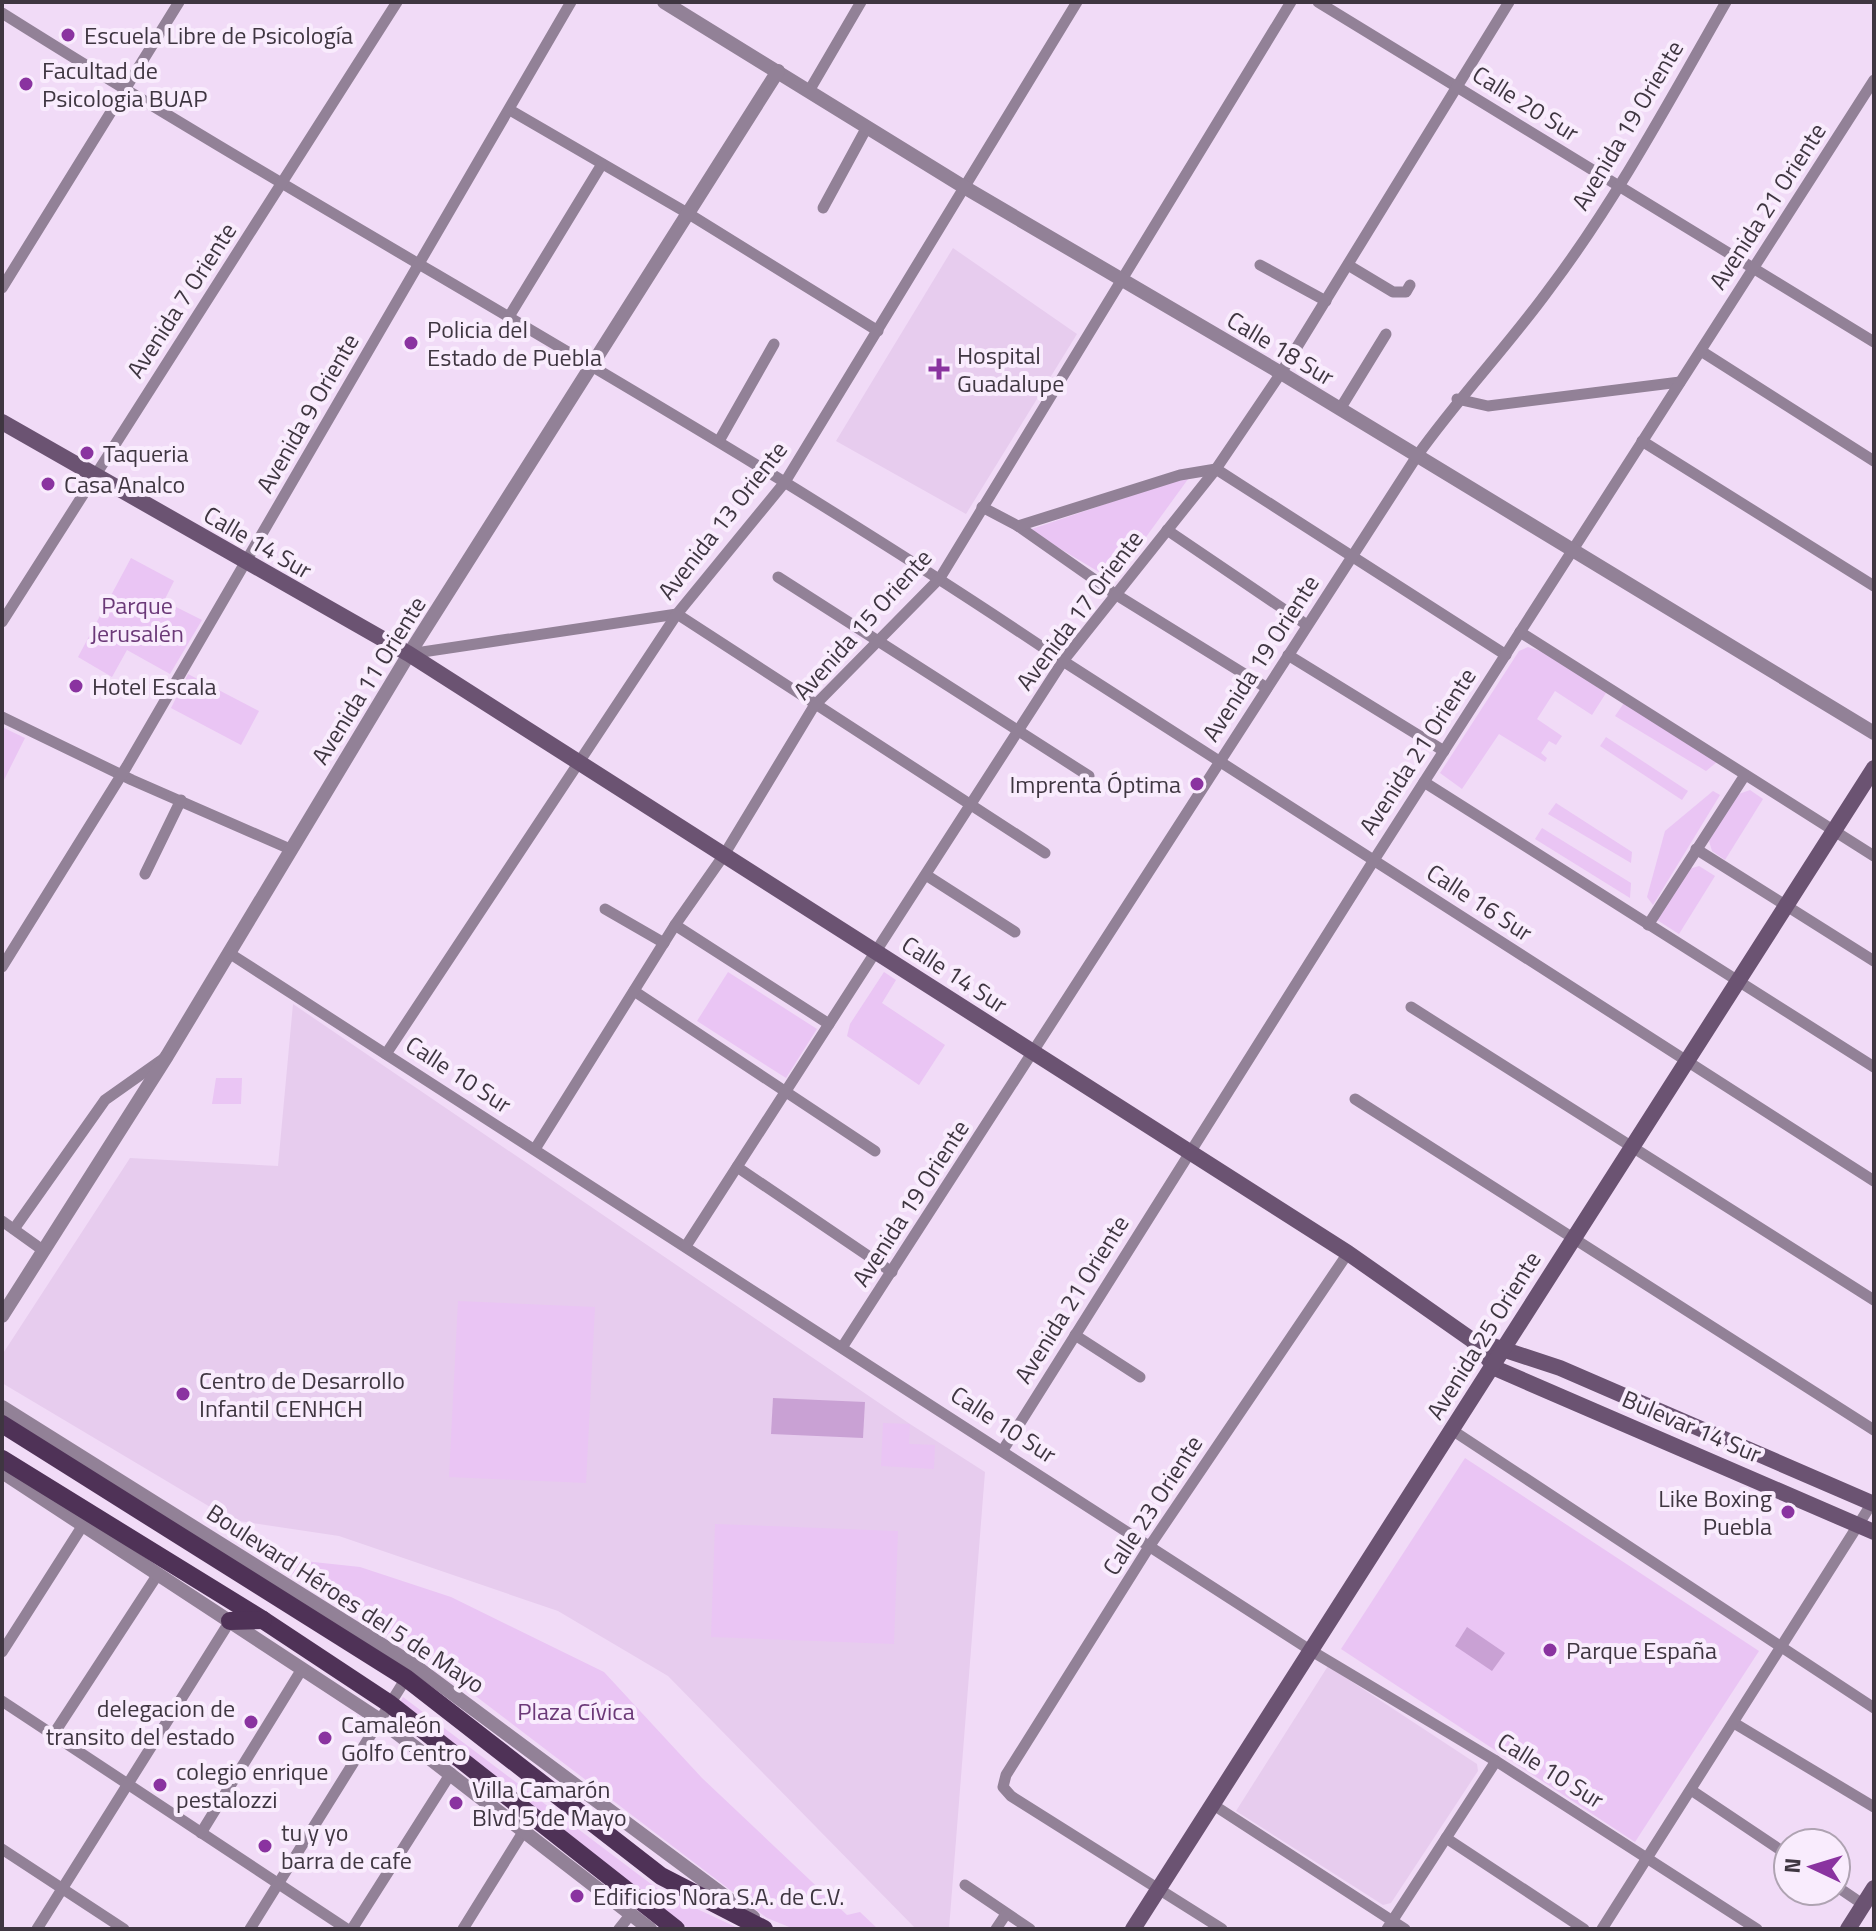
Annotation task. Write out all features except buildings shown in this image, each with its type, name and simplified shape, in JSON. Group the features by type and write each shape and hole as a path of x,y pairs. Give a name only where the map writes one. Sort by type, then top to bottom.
{"main road":[{"name":"Calle 14 Sur","path":"2,422 244,563 409,654 1348,1253 1472,1340 1492,1364"},
{"name":"Avenida 25 Oriente","path":"1133,1929 1874,768"},
{"name":"Calle 14 Sur","path":"1472,1340 1501,1348"},
{"name":"Bulevar 14 Sur","path":"1501,1348 1560,1368 1873,1502"},
{"name":"Bulevar 14 Sur","path":"1492,1364 1866,1528"},
{"name":"Boulevard Héroes del 5 de Mayo","path":"2,1424 410,1672 661,1876 767,1929"},
{"path":"4,1473 263,1620 676,1929"},
{"path":"230,1621 263,1620"},
{"path":"1848,1929 1874,1888"},
{"path":"623,1889 658,1929"}],"street":[{"path":"2,288 179,2"},
{"name":"Avenida 7 Oriente","path":"2,622 397,2"},
{"name":"Avenida 9 Oriente","path":"2,967 121,774 571,2"},
{"name":"Calle 18 Sur","path":"664,2 964,187 1281,373 1874,733"},
{"path":"809,91 861,2"},
{"name":"Avenida 13 Oriente","path":"386,1054 677,614 785,482 1077,2"},
{"name":"Avenida 15 Oriente","path":"535,1149 675,925 724,855 814,706 940,578 1291,2"},
{"name":"Calle 20 Sur","path":"1318,2 1874,342"},
{"name":"Avenida 17 Oriente","path":"686,1246 972,807 1063,661 1216,469 1281,373 1509,2"},
{"name":"Avenida 19 Oriente","path":"843,1346 1417,456 1457,399 1548,291 1617,186 1726,2"},
{"name":"Calle 16 Sur","path":"2,13 124,90 592,363 940,578 1063,661 1874,1181"},
{"name":"Avenida 11 Oriente","path":"2,1316 167,1056 409,654 778,71"},
{"name":"Avenida 21 Oriente","path":"1003,1450 1374,860 1874,80"},
{"path":"510,110 689,214 878,331"},
{"path":"823,208 867,127"},
{"path":"510,315 602,164"},
{"path":"1260,265 1326,301"},
{"path":"1348,265 1393,292 1406,292 1410,285"},
{"path":"1340,409 1386,334"},
{"path":"719,441 774,344"},
{"path":"1701,351 1874,461"},
{"path":"1457,399 1488,406 1680,382"},
{"path":"1642,441 1874,586"},
{"path":"1018,526 1180,475 1216,469 1350,558 1506,655"},
{"path":"982,507 1018,526 1115,594 1267,688"},
{"path":"1167,530 1307,625"},
{"path":"778,577 1089,776"},
{"path":"409,654 677,614 814,706 1045,853"},
{"path":"1520,632 1874,856"},
{"path":"1288,655 1444,751"},
{"path":"2,717 290,849"},
{"path":"1648,925 1745,775"},
{"path":"1424,782 1874,1067"},
{"path":"145,874 181,800"},
{"path":"1696,849 1874,961"},
{"path":"926,875 1015,932"},
{"path":"605,909 664,943"},
{"path":"675,925 829,1024"},
{"name":"Calle 10 Sur","path":"229,953 843,1346 1310,1650 1496,1761 1757,1929"},
{"path":"634,991 875,1151"},
{"path":"1411,1007 1874,1300"},
{"path":"14,1229 105,1100 167,1056"},
{"path":"1355,1099 1874,1430"},
{"path":"737,1167 892,1272"},
{"path":"2,1221 44,1251"},
{"name":"Calle 23 Oriente","path":"1159,1889 1011,1796 1003,1787 1006,1775 1149,1547 1348,1253"},
{"path":"1075,1335 1140,1377"},
{"name":"Boulevard Héroes del 5 de Mayo","path":"2,1407 410,1672"},
{"path":"1452,1430 1874,1708"},
{"path":"4,1473 302,1669 385,1712 451,1773 650,1929"},
{"path":"1602,1929 1782,1648 1866,1528 1873,1502"},
{"path":"2,1652 83,1525"},
{"path":"53,1735 158,1574"},
{"path":"37,1929 230,1621"},
{"path":"201,1833 302,1669"},
{"path":"250,1929 410,1672"},
{"path":"2,1701 350,1929 451,1773"},
{"path":"1734,1723 1874,1807"},
{"path":"1390,1925 1496,1761"},
{"path":"1691,1790 1772,1844"},
{"path":"1212,1804 1390,1925 1405,1929"},
{"path":"463,1929 525,1829"},
{"path":"1446,1838 1584,1929"},
{"path":"2,1849 124,1929"},
{"path":"965,1885 1030,1929"},
{"path":"1159,1889 1222,1929"},
{"path":"1852,1897 1864,1905"},
{"path":"619,1929 631,1914"},
{"path":"996,1929 1006,1914"}],"shaded area":[{"path":"953,248 1077,334 966,514 836,441"},
{"path":"293,1004 985,1472 949,1929 916,1929 668,1676 558,1611 339,1536 232,1520 2,1383 2,1355 130,1158 278,1166"},
{"path":"773,1398 865,1402 863,1438 771,1434"},
{"path":"1467,1627 1505,1653 1492,1671 1455,1646"},
{"path":"1328,1666 1477,1764 1478,1771 1391,1903 1383,1905 1236,1811"}],"green space":[{"path":"1191,475 1114,581 1029,530"},
{"name":"Parque Jerusalén","path":"131,558 174,581 164,601 202,620 170,674 127,650 112,677 78,657"},
{"path":"1528,647 1546,653 1606,693 1592,715 1555,691 1537,719 1562,736 1556,745 1549,741 1541,753 1547,758 1545,762 1499,734 1462,789 1440,773 1519,651"},
{"path":"188,674 259,711 241,745 171,708"},
{"path":"1624,703 1717,762 1706,771 1615,716"},
{"path":"2,727 25,738 2,784"},
{"path":"1606,737 1688,791 1682,800 1600,746"},
{"path":"1750,790 1763,799 1725,860 1712,851 1709,841 1736,795"},
{"path":"1713,791 1720,795 1653,905 1647,897 1665,831"},
{"path":"1556,803 1632,852 1631,863 1548,814"},
{"path":"1542,828 1631,883 1630,898 1535,839"},
{"path":"1699,866 1715,876 1679,934 1657,920 1689,869"},
{"path":"728,972 817,1029 786,1078 697,1021"},
{"path":"884,972 896,980 882,1003 945,1045 919,1085 847,1036 850,1024"},
{"path":"216,1078 242,1078 241,1104 212,1104"},
{"path":"458,1301 595,1307 586,1483 449,1477"},
{"path":"883,1423 910,1424 909,1444 935,1445 934,1469 881,1466"},
{"name":"Parque España","path":"1465,1458 1759,1651 1635,1842 1341,1649"},
{"path":"715,1524 898,1531 894,1644 711,1637"},
{"name":"Plaza Cívica","path":"267,1557 360,1567 451,1597 604,1672 702,1778 847,1915 860,1912 878,1929 794,1929 767,1918 448,1675"},
{"path":"403,1697 663,1893 740,1929 689,1929 399,1704"}],"place":[{"name":"Escuela Libre de Psicología","path":"68,35"},
{"name":"Facultad de Psicologia BUAP","path":"26,84"},
{"name":"Policia del Estado de Puebla","path":"411,343"},
{"name":"Hospital Guadalupe","path":"939,369"},
{"name":"Taqueria","path":"87,453"},
{"name":"Casa Analco","path":"48,484"},
{"name":"Hotel Escala","path":"76,686"},
{"name":"Imprenta Óptima","path":"1197,784"},
{"name":"Centro de Desarrollo Infantil CENHCH","path":"183,1394"},
{"name":"Like Boxing Puebla","path":"1788,1512"},
{"name":"Parque España","path":"1550,1650"},
{"name":"delegacion de transito del estado","path":"251,1722"},
{"name":"Camaleón Golfo Centro","path":"325,1738"},
{"name":"colegio enrique pestalozzi","path":"160,1785"},
{"name":"Villa Camarón Blvd 5 de Mayo","path":"456,1803"},
{"name":"tu y yo barra de cafe","path":"265,1846"},
{"name":"Edificios Nora S.A. de C.V.","path":"577,1896"}]}
